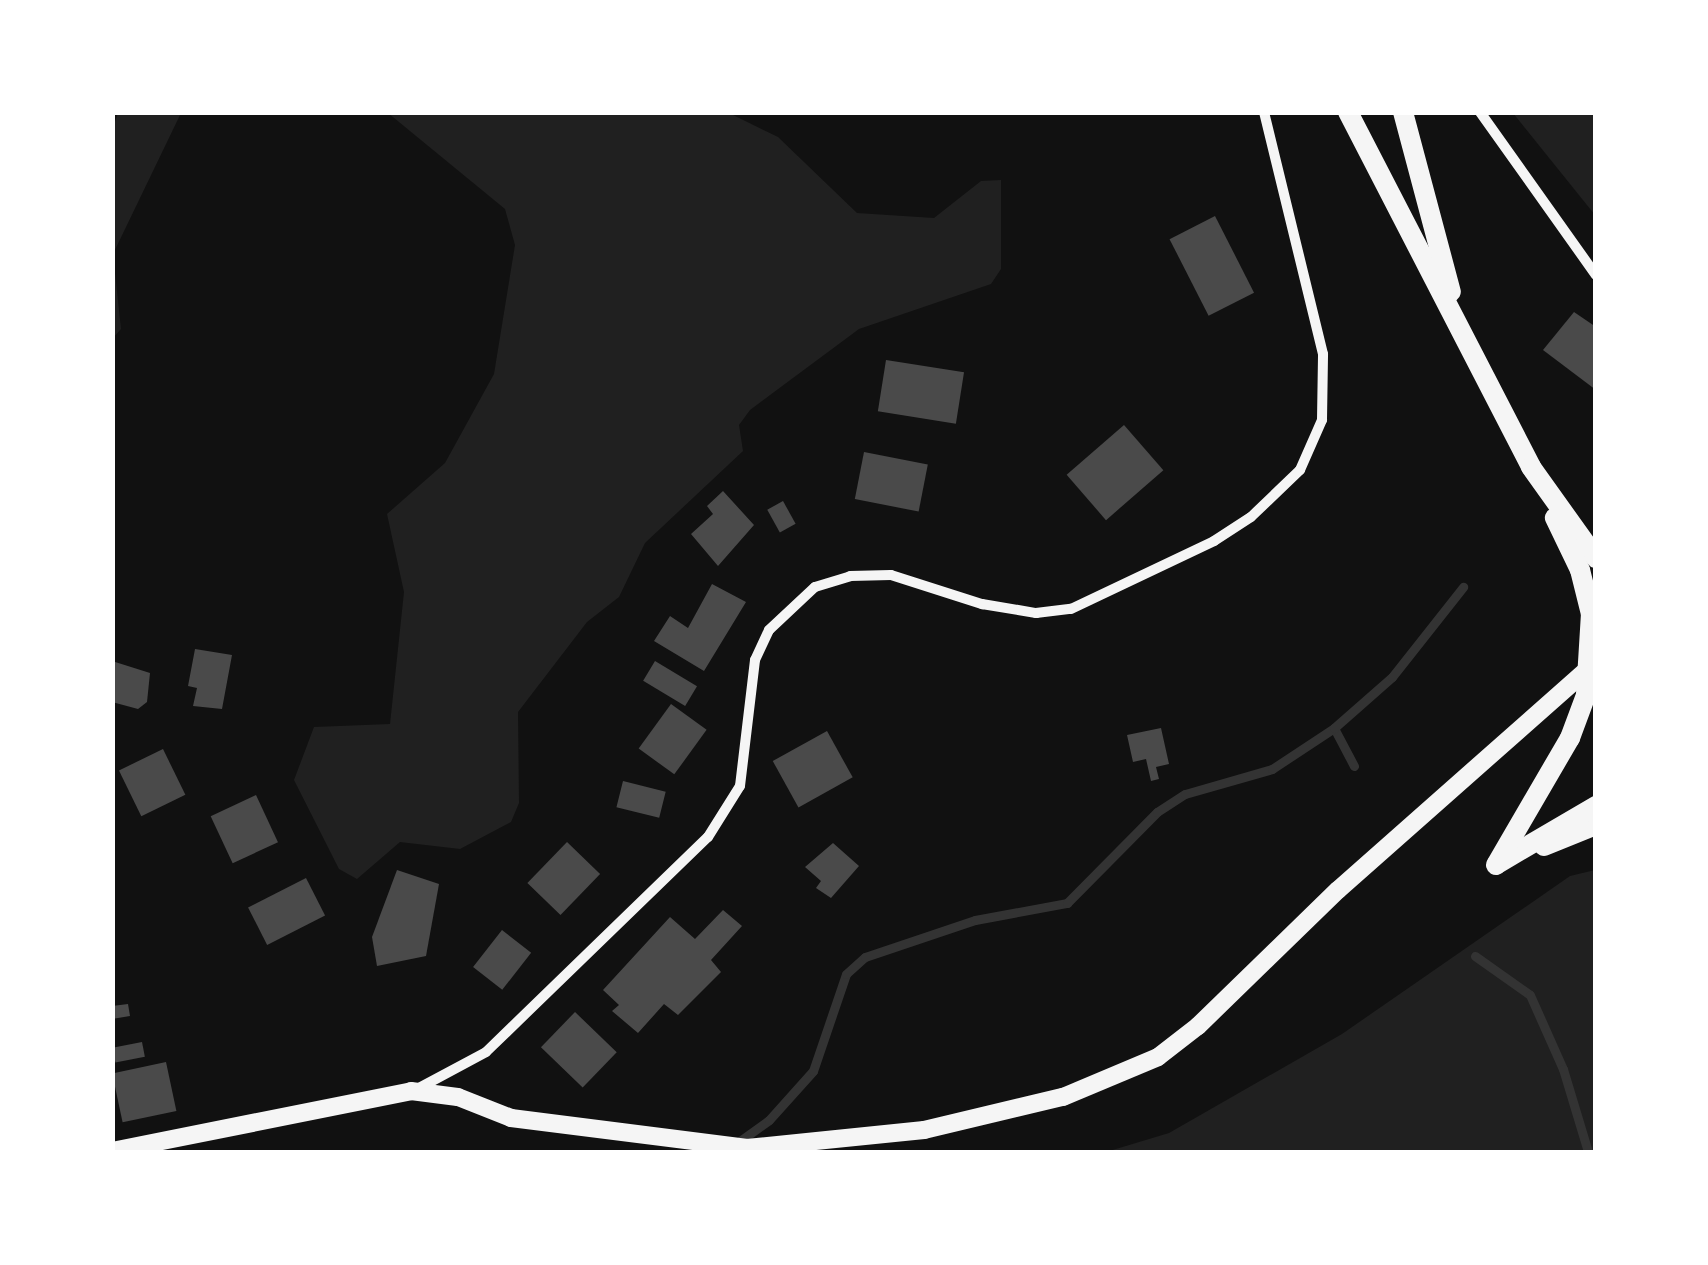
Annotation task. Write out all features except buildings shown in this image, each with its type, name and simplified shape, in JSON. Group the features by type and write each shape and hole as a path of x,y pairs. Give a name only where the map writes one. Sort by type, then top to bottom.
{"highway":[{"path":"1348,112 1531,467 1580,570 1591,614 1586,695 1570,738 1496,866"},
{"path":"1404,112 1424,206 1469,346"},
{"path":"1531,467 1596,542"},
{"path":"1531,467 1596,558"},
{"path":"1496,866 1596,806"},
{"path":"1496,866 1596,826"}],"main road":[{"path":"112,1152 411,1091 458,1097 512,1118 747,1148 924,1130 1016,1112 1109,1080 1158,1056 1198,1026 1338,890 1596,662"}],"street":[{"path":"411,1091 486,1052 708,838 744,772 754,660 769,630 816,587 850,576 892,575 982,604 1036,613 1072,609 1214,540 1280,492 1313,446 1325,383 1264,112"},
{"path":"1480,112 1596,275"}],"shaded area":[{"path":"118,113 181,113 113,254 121,329 113,338 112,130"},
{"path":"388,113 729,113 778,137 857,213 934,218 981,181 1001,180 1001,269 991,284 859,329 750,410 739,425 743,451 645,543 619,597 587,622 518,712 519,803 511,822 460,849 400,842 357,879 339,869 294,780 314,727 390,724 404,592 387,514 445,463 494,374 515,245 505,209"},
{"path":"1513,113 1595,113 1595,215"},
{"path":"1595,870 1595,1152 1106,1152 1169,1133 1342,1034 1570,876"}],"waterway":[{"path":"733,1146 769,1120 813,1071 846,974 865,957 975,920 1067,903 1157,812 1185,794 1272,769 1334,728 1392,677 1463,587"},
{"path":"1334,728 1354,766"},
{"path":"1475,956 1530,995 1563,1069 1588,1152"}]}
